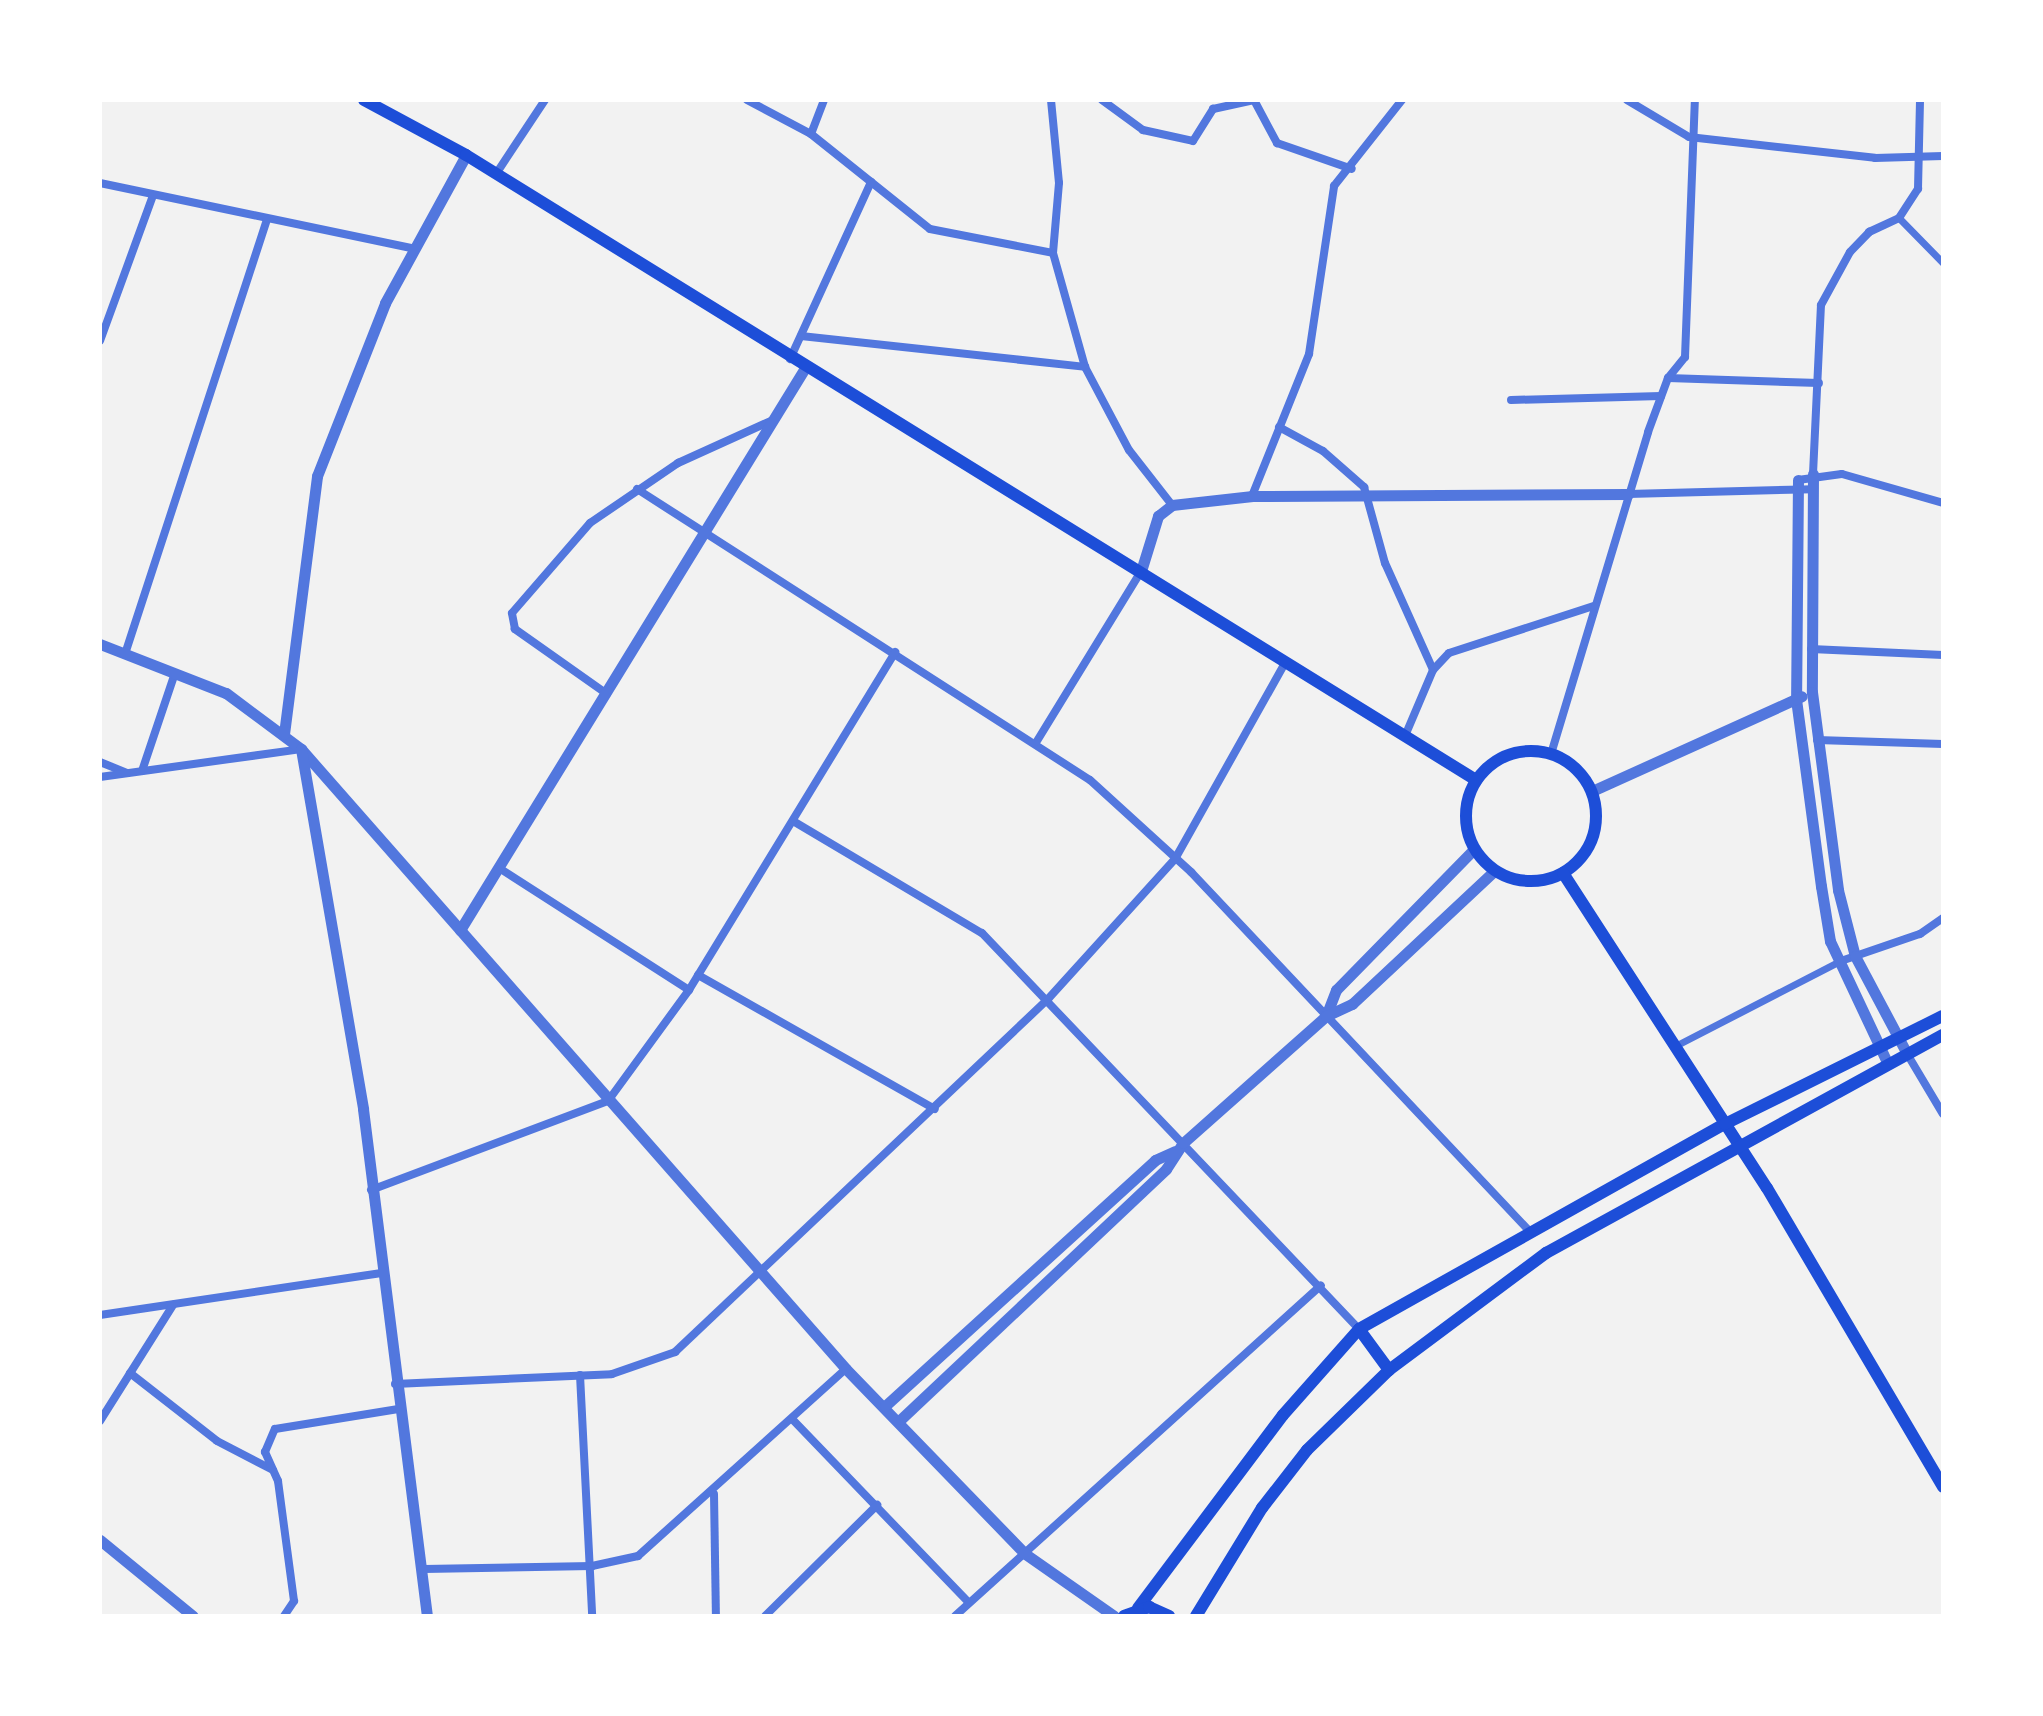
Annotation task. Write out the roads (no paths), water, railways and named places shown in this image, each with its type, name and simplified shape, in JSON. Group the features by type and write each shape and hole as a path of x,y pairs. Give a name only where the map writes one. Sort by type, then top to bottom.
{"main road":[{"path":"364,100 466,155 790,359 1141,571 1476,780"},
{"path":"1517,752 1551,754 1576,768 1592,791 1593,838 1563,873 1521,881 1494,871 1474,849 1465,814 1476,780 1517,752"},
{"path":"1563,873 1737,1142 1943,1487"},
{"path":"1124,1616 1138,1608 1283,1415 1359,1329 1725,1124 1943,1016"},
{"path":"1196,1616 1262,1508 1307,1450 1389,1370 1546,1253 1737,1142 1943,1035"},
{"path":"1531,1233 1546,1253"},
{"path":"1359,1329 1389,1370"},
{"path":"1138,1608 1169,1616"}],"street":[{"path":"496,174 545,100"},
{"path":"747,100 811,134 930,229 1053,253"},
{"path":"811,134 824,100"},
{"path":"1051,100 1059,183 1053,253 1085,367 1129,450 1172,505"},
{"path":"1102,100 1143,130 1193,141 1213,109 1254,100 1277,143 1352,169"},
{"path":"1252,496 1309,354 1334,186 1352,169 1402,100"},
{"path":"1627,100 1689,137 1875,158 1943,156"},
{"path":"1551,754 1628,494 1661,396 1686,342 1689,137 1695,100"},
{"path":"1920,100 1923,155 1918,189 1899,218 1869,232 1832,279 1821,305 1813,474 1811,649 1817,740 1855,956 1896,1038 1943,1114"},
{"path":"284,734 317,476 412,248 466,155"},
{"path":"790,359 871,182"},
{"path":"100,183 412,248"},
{"path":"100,341 153,195"},
{"path":"1899,218 1943,263"},
{"path":"125,654 267,220"},
{"path":"801,336 1085,367"},
{"path":"460,930 707,533 805,368"},
{"path":"1668,378 1819,383"},
{"path":"1511,400 1661,396"},
{"path":"607,694 515,629 512,613 590,523 637,489 776,418"},
{"path":"1279,427 1323,451 1369,495 1385,563 1433,670"},
{"path":"1798,484 1813,474 1842,474 1943,503"},
{"path":"1037,741 1141,571 1158,516 1172,505 1252,496 1628,494 1798,484 1813,489"},
{"path":"1798,484 1796,699 1838,962 1887,1062"},
{"path":"637,489 1037,741 1175,859 1531,1233"},
{"path":"1405,736 1433,670 1449,653 1594,606"},
{"path":"100,644 226,693 301,749 758,1275 846,1369 901,1419 1024,1553 1114,1616"},
{"path":"1811,649 1943,655"},
{"path":"371,1190 608,1101 689,990 895,652"},
{"path":"394,1384 637,1371 675,1352 1048,999 1175,859 1286,661"},
{"path":"142,771 175,673"},
{"path":"1592,791 1812,692"},
{"path":"1817,740 1943,744"},
{"path":"100,777 301,749"},
{"path":"301,749 332,896 394,1384 424,1569 427,1616"},
{"path":"100,762 128,773"},
{"path":"793,821 982,933 1048,999 1179,1147 1321,1285 1359,1329"},
{"path":"1326,1016 1336,990 1474,849"},
{"path":"499,868 689,990"},
{"path":"885,1406 1155,1160 1179,1147 1326,1016 1352,1004 1494,871"},
{"path":"1675,1046 1838,962 1920,934 1943,918"},
{"path":"698,975 935,1109"},
{"path":"901,1419 1166,1169 1179,1147"},
{"path":"100,1315 380,1273"},
{"path":"955,1616 1321,1285"},
{"path":"100,1421 173,1305"},
{"path":"424,1569 592,1566 638,1556 714,1494 846,1369"},
{"path":"130,1373 217,1441 273,1470"},
{"path":"580,1375 592,1566 592,1616"},
{"path":"284,1616 294,1601 273,1470 265,1452 275,1429 398,1409"},
{"path":"794,1421 969,1603"},
{"path":"714,1494 716,1616"},
{"path":"765,1616 877,1505"},
{"path":"100,1540 193,1616"}]}
